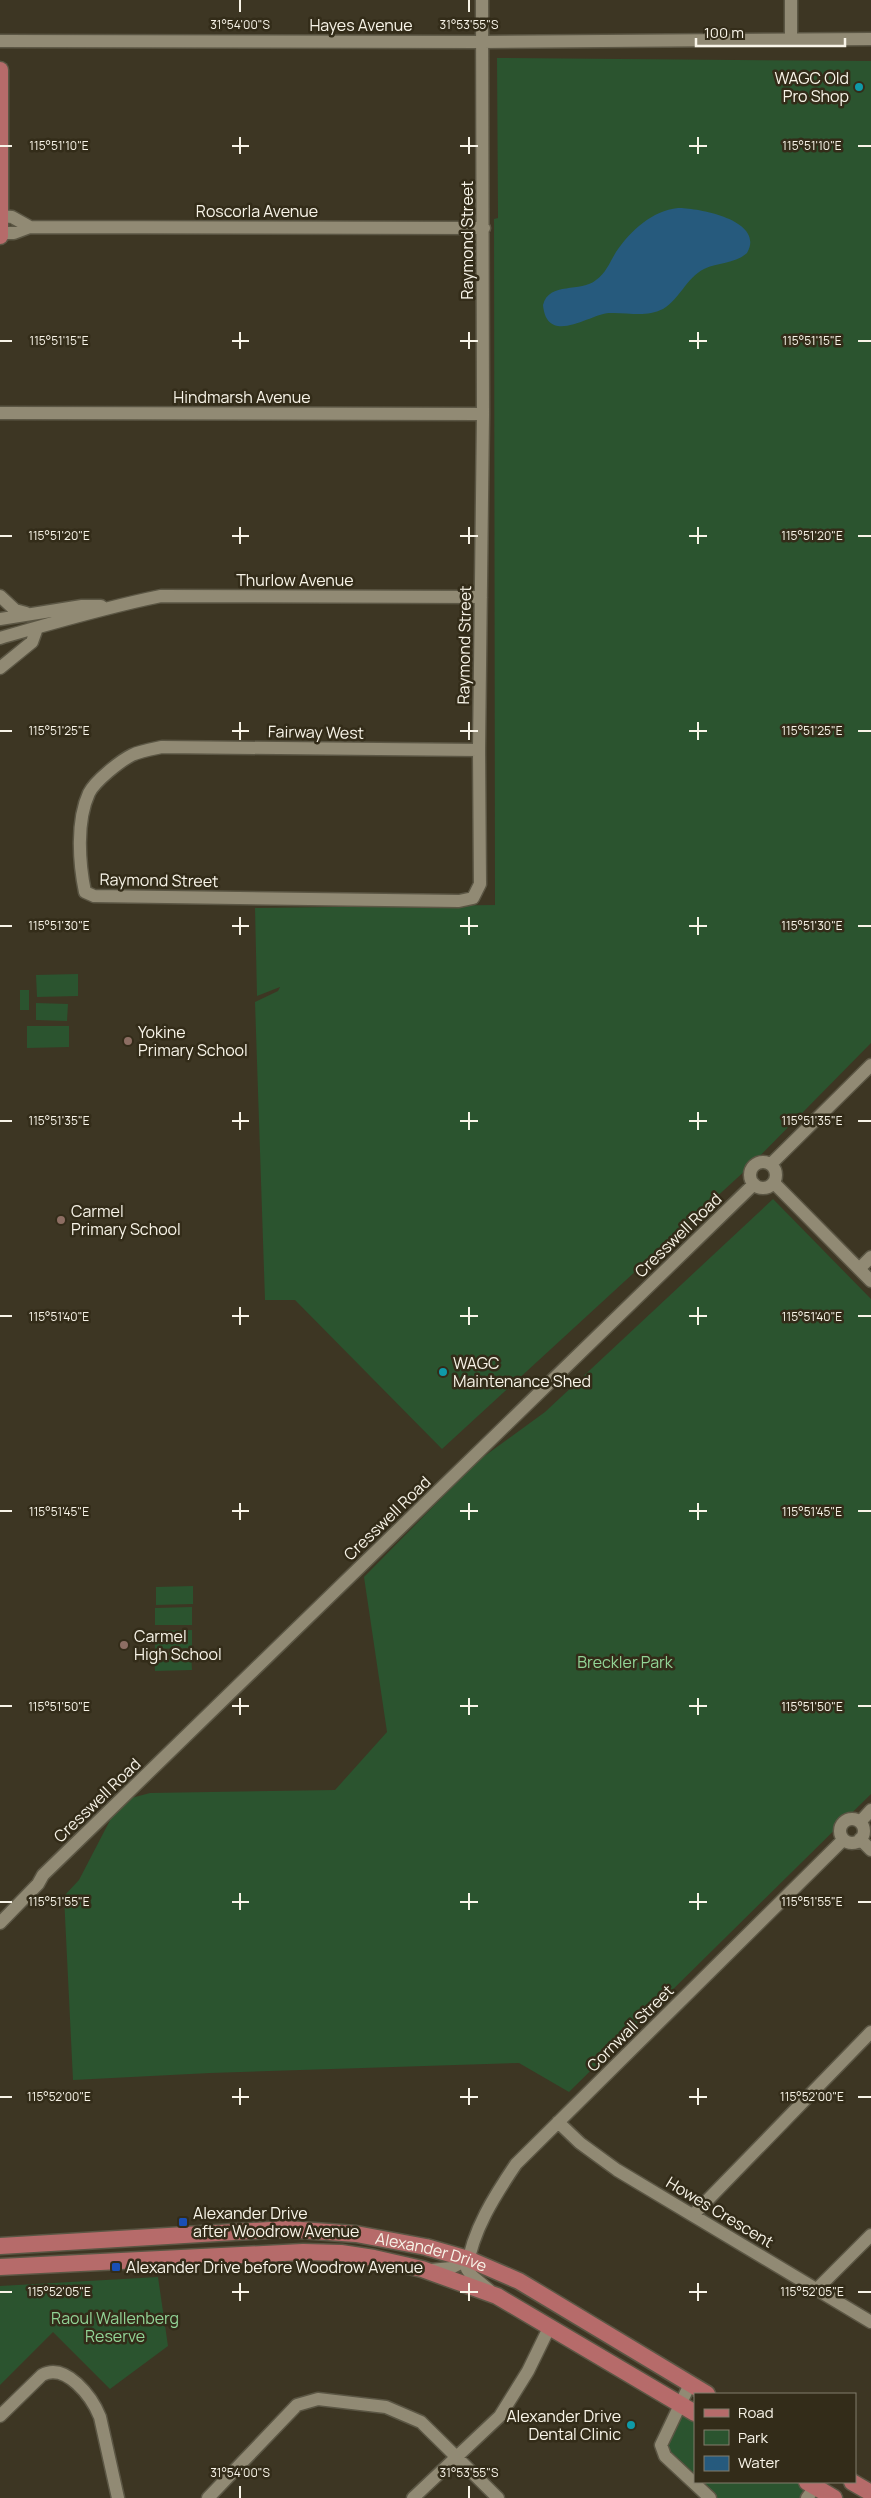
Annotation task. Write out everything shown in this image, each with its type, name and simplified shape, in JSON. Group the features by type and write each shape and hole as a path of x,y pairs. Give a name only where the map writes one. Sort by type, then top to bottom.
{"main road":[{"path":"0,70 0,234"},
{"name":"Alexander Drive","path":"0,2246 286,2229 356,2234 426,2246 468,2259 518,2281 705,2393"},
{"name":"Alexander Drive","path":"0,2267 303,2252 341,2253 422,2270 497,2296 694,2412"},
{"path":"854,2483 871,2493"},
{"path":"809,2489 834,2498"}],"street":[{"name":"Raymond Street","path":"85,892 94,896 124,897 459,901 473,898 480,884 479,750 484,414 482,0"},
{"path":"791,0 791,39"},
{"name":"Hayes Avenue","path":"0,41 482,42 871,39"},
{"name":"Roscorla Avenue","path":"0,216 12,217 30,227"},
{"name":"Roscorla Avenue","path":"0,234 14,233 30,227 484,228"},
{"name":"Hindmarsh Avenue","path":"0,413 484,414"},
{"path":"0,596 15,610 30,613"},
{"name":"Thurlow Avenue","path":"0,638 76,618 109,606 161,596 481,598"},
{"name":"Thurlow Avenue","path":"0,620 30,613 82,606 109,606"},
{"path":"0,668 32,642 37,628"},
{"name":"Fairway West","path":"85,892 81,869 80,830 89,792 111,770 133,754 162,747 479,750"},
{"path":"771,1164 871,1065"},
{"path":"762,1162 771,1164 776,1173 774,1183 766,1187 754,1184 750,1175 753,1166 762,1162"},
{"path":"774,1183 871,1281"},
{"name":"Cresswell Road","path":"0,1923 38,1884 43,1875 754,1184"},
{"path":"859,1269 871,1257"},
{"path":"860,1822 871,1810"},
{"path":"850,1819 860,1822 864,1832 860,1839 852,1843 843,1840 840,1833 843,1822 850,1819"},
{"path":"860,1839 871,1850"},
{"name":"Cornwall Street","path":"468,2259 489,2208 516,2164 843,1840"},
{"name":"Cresswell Road","path":"0,1912 32,1879 43,1875"},
{"path":"693,2216 871,2032"},
{"name":"Howes Crescent","path":"558,2122 580,2143 610,2164 693,2216 871,2322"},
{"path":"817,2289 871,2235"},
{"path":"422,2270 441,2271 468,2259 467,2269 472,2276 497,2296"},
{"path":"414,2498 456,2455 500,2416 528,2371 549,2328"},
{"path":"0,2416 42,2375 49,2371 65,2374 96,2406 118,2498"},
{"path":"690,2384 661,2445 665,2456 710,2498"},
{"path":"208,2498 297,2405 318,2399 386,2407 421,2422 498,2498"}],"green space":[{"path":"497,58 871,61 871,1043 748,1168 442,1449 295,1300 265,1300 255,1002 278,991 280,987 257,996 255,908 495,905 494,219 498,218"},
{"path":"78,974 78,996 37,997 36,975"},
{"path":"20,990 29,990 29,1010 20,1010"},
{"path":"36,1003 68,1004 67,1021 36,1020"},
{"path":"27,1026 69,1026 69,1047 27,1048"},
{"name":"Breckler Park","path":"773,1199 871,1299 871,1794 569,2092 519,2063 210,2073 73,2080 64,1896 79,1880 120,1801 150,1793 335,1790 387,1732 364,1577 479,1460 545,1412"},
{"path":"193,1586 193,1604 156,1605 156,1587"},
{"path":"192,1607 192,1625 155,1625 155,1608"},
{"path":"192,1630 192,1648 155,1649 155,1631"},
{"path":"191,1652 192,1670 155,1671 154,1653"},
{"name":"Raoul Wallenberg Reserve","path":"158,2277 168,2346 110,2389 53,2332 0,2385 0,2286"},
{"path":"680,2404 694,2412 694,2483 807,2483 807,2498 710,2498 665,2456 665,2433"}],"water":[{"path":"678,208 700,210 727,218 739,224 747,232 750,242 747,253 732,261 704,269 692,278 669,305 656,312 643,314 609,313 570,325 552,324 546,317 543,305 546,298 558,290 590,284 596,280 605,271 616,252 635,229 659,213"}],"place":[{"name":"WAGC Old Pro Shop","path":"859,87"},
{"name":"Yokine Primary School","path":"128,1041"},
{"name":"Carmel Primary School","path":"61,1220"},
{"name":"WAGC Maintenance Shed","path":"443,1372"},
{"name":"Carmel High School","path":"124,1645"},
{"name":"Alexander Drive after Woodrow Avenue","path":"183,2222"},
{"name":"Alexander Drive before Woodrow Avenue","path":"116,2267"},
{"name":"Alexander Drive Dental Clinic","path":"631,2425"}]}
